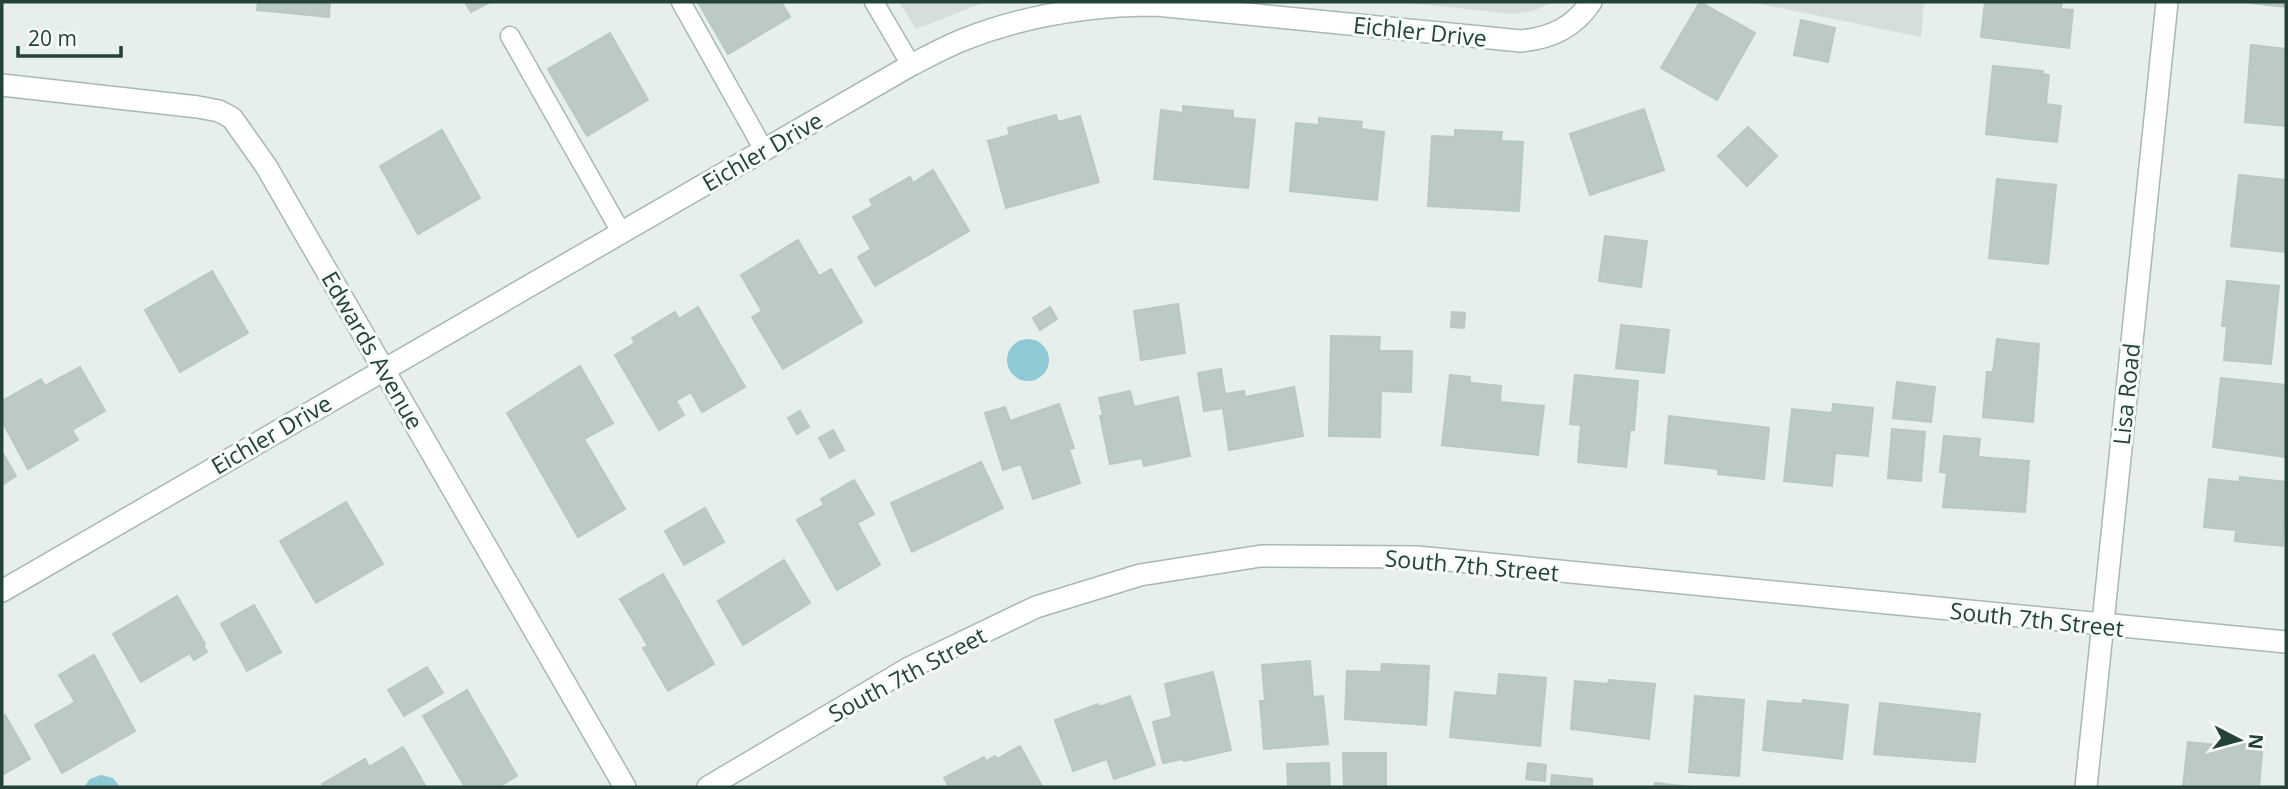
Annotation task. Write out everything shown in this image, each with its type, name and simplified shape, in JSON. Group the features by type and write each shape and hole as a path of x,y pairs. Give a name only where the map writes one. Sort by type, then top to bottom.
{"street":[{"name":"Eichler Drive","path":"2,591 621,232 912,65 962,40 1034,17 1097,7 1156,5 1521,41 1541,38 1562,30 1574,23 1591,2"},
{"name":"Lisa Road","path":"2086,787 2167,2"},
{"name":"Edwards Avenue","path":"2,85 198,107 219,111 232,118 262,160 625,787"},
{"name":"South 7th Street","path":"708,787 909,668 1036,607 1140,575 1261,556 1417,557 2286,642"}],"lane":[{"path":"681,2 764,150"},
{"path":"874,2 912,65"},
{"path":"510,36 621,232"}],"shaded area":[{"path":"899,2 985,2 916,29"},
{"path":"1399,2 1554,2 1533,11 1514,14"},
{"path":"1751,2 1924,2 1921,37"}],"water":[{"path":"1028,339 1043,345 1049,360 1043,375 1028,381 1013,375 1007,360 1013,345"},
{"path":"101,775 113,778 120,787 84,787 90,779"}],"building":[{"path":"258,2 330,2 329,17 257,10"},
{"path":"465,2 490,2 471,12"},
{"path":"698,2 781,2 790,17 728,54"},
{"path":"1700,2 1755,33 1717,100 1661,68"},
{"path":"1985,2 2062,2 2061,9 2073,10 2069,48 1981,37"},
{"path":"2286,2 2286,7 2251,3"},
{"path":"1801,20 1835,28 1828,62 1794,55"},
{"path":"610,33 648,100 587,136 548,69"},
{"path":"2251,45 2286,49 2286,126 2245,122"},
{"path":"1993,66 2043,71 2042,74 2049,75 2046,104 2061,106 2057,142 1986,134"},
{"path":"1183,106 1233,111 1233,118 1255,120 1248,188 1154,179 1161,110 1183,113"},
{"path":"1644,109 1664,170 1590,195 1570,134"},
{"path":"1056,115 1058,122 1080,116 1099,182 1006,208 988,141 1010,135 1008,128"},
{"path":"1319,118 1362,122 1361,129 1384,132 1377,200 1290,191 1296,123 1319,125"},
{"path":"1748,127 1777,156 1747,186 1718,156"},
{"path":"442,130 480,198 418,234 380,166"},
{"path":"1455,130 1502,132 1501,141 1523,142 1519,211 1428,206 1432,136 1455,137"},
{"path":"933,170 969,231 875,286 858,257 871,249 853,217 873,206 870,200 910,177 913,183"},
{"path":"2239,175 2286,180 2286,252 2231,246"},
{"path":"1997,179 2056,185 2048,264 1989,258"},
{"path":"1605,236 1647,241 1641,287 1599,281"},
{"path":"798,240 819,276 831,269 862,322 783,369 752,317 762,311 741,275"},
{"path":"212,271 248,333 180,372 145,310"},
{"path":"2227,281 2279,286 2271,364 2224,360 2227,326 2222,326"},
{"path":"1178,304 1185,353 1141,360 1134,311"},
{"path":"698,307 745,387 702,412 691,392 676,401 684,415 659,430 615,355 635,343 632,338 675,312 679,319"},
{"path":"1050,307 1057,319 1040,330 1033,318"},
{"path":"1452,312 1465,313 1464,328 1451,327"},
{"path":"1621,325 1669,330 1664,373 1616,368"},
{"path":"1331,336 1380,337 1379,351 1412,351 1411,392 1381,391 1380,437 1329,436"},
{"path":"1997,339 2039,344 2033,422 1983,417 1987,372 1993,372"},
{"path":"580,366 613,423 584,439 625,509 578,537 507,413"},
{"path":"80,367 105,411 72,430 78,440 28,469 2,421 2,401 41,379 45,386"},
{"path":"1221,369 1225,394 1244,391 1245,397 1294,387 1303,436 1229,450 1223,408 1204,411 1198,373"},
{"path":"1450,375 1470,377 1470,383 1501,386 1500,402 1544,406 1538,455 1442,445"},
{"path":"1575,375 1638,381 1634,430 1630,430 1626,467 1578,462 1581,425 1570,424"},
{"path":"2221,378 2286,385 2286,457 2213,447"},
{"path":"1897,382 1935,387 1931,422 1893,418"},
{"path":"1130,391 1134,407 1178,397 1190,456 1144,466 1142,458 1110,464 1099,398"},
{"path":"1059,404 1074,448 1069,449 1080,483 1033,499 1021,464 1003,470 985,413 1005,407 1010,421"},
{"path":"1833,404 1873,408 1868,456 1835,453 1832,486 1784,481 1792,409 1832,413"},
{"path":"800,411 809,427 797,434 788,418"},
{"path":"1669,416 1769,428 1764,479 1718,474 1718,469 1665,463"},
{"path":"1892,429 1925,432 1921,481 1888,478"},
{"path":"833,430 844,450 830,458 819,438"},
{"path":"1944,436 1980,439 1978,457 2029,461 2025,512 1943,507 1947,473 1940,472"},
{"path":"2,452 16,476 2,485"},
{"path":"981,462 1003,508 912,552 891,503"},
{"path":"2240,477 2286,482 2283,546 2235,541 2236,530 2204,527 2209,479 2240,482"},
{"path":"854,480 874,514 857,523 880,565 837,590 797,520 824,505 821,499"},
{"path":"346,502 383,564 316,603 280,541"},
{"path":"705,508 724,542 684,565 665,531"},
{"path":"784,560 810,603 743,645 718,601"},
{"path":"663,574 714,664 668,691 643,648 648,646 620,599"},
{"path":"177,596 207,652 194,660 190,653 141,682 113,634"},
{"path":"254,605 281,652 247,671 221,624"},
{"path":"94,655 135,731 62,773 35,725 75,702 59,675"},
{"path":"1310,661 1313,697 1323,696 1328,744 1264,749 1260,701 1265,701 1262,665"},
{"path":"1382,664 1429,666 1426,725 1345,719 1347,671 1381,672"},
{"path":"427,667 443,693 404,716 388,690"},
{"path":"1213,672 1231,750 1163,763 1153,722 1172,717 1165,684"},
{"path":"1499,674 1546,678 1540,746 1450,737 1455,692 1497,696"},
{"path":"1609,680 1655,684 1649,739 1571,729 1575,681 1608,684"},
{"path":"467,690 517,776 498,787 465,787 423,716"},
{"path":"1130,696 1155,765 1114,779 1107,759 1073,771 1055,720 1098,704 1099,707"},
{"path":"1695,696 1744,700 1739,776 1689,772"},
{"path":"1803,700 1848,705 1842,759 1763,750 1768,701 1802,704"},
{"path":"1880,703 1980,714 1975,762 1874,754"},
{"path":"2,714 30,759 2,775"},
{"path":"2219,738 2263,742 2259,787 2183,786 2188,742 2218,745"},
{"path":"1020,746 1042,786 949,787 944,778 984,757 986,761 995,756 997,759"},
{"path":"403,747 426,787 324,787 322,784 365,759 369,767"},
{"path":"1343,753 1386,753 1386,787 1344,787"},
{"path":"1329,763 1330,787 1288,787 1287,764"},
{"path":"1528,763 1546,765 1545,781 1526,779"},
{"path":"1552,775 1592,779 1592,787 1551,787"},
{"path":"1655,783 1672,785 1694,787 1654,787"}]}
